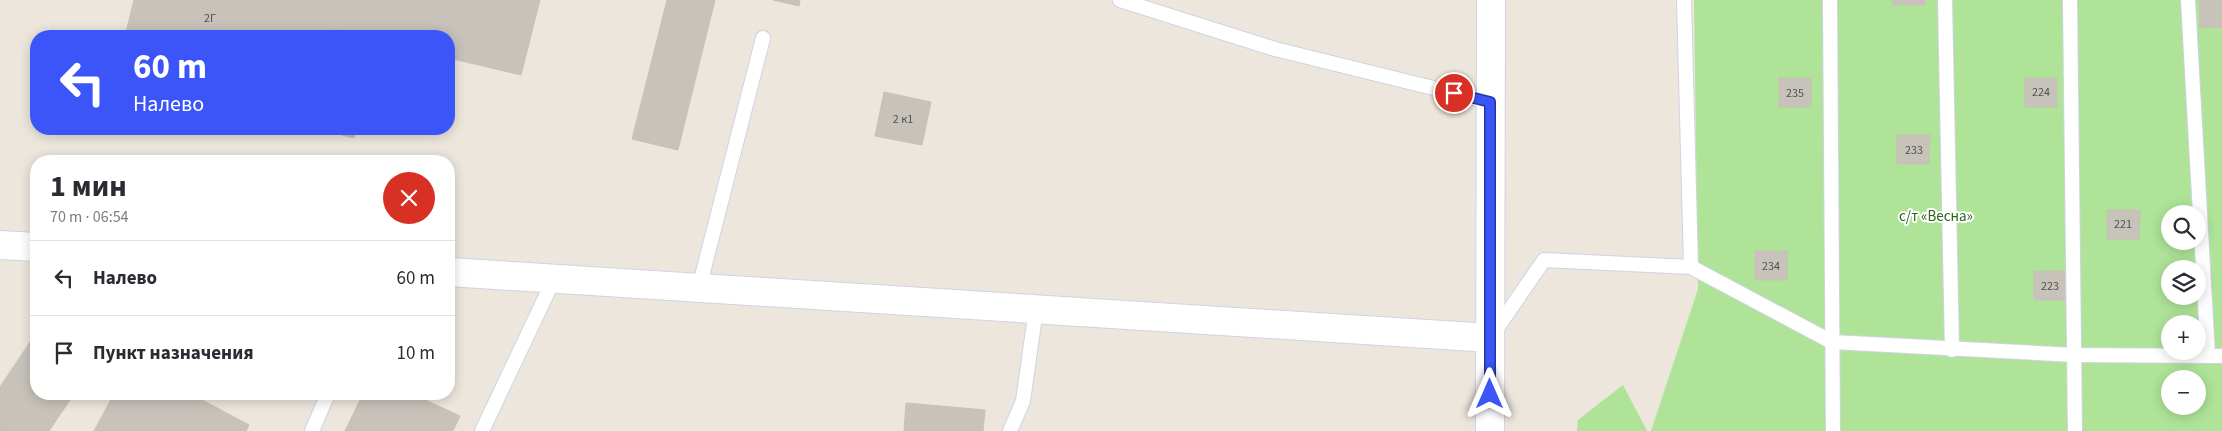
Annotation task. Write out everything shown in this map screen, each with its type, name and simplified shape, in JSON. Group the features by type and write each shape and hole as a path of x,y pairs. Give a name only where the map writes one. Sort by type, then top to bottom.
{"street":[{"path":"1490,431 1491,0"},
{"path":"0,245 30,247"},
{"path":"455,272 1490,338"}],"lane":[{"path":"1120,0 1275,49 1490,102"},
{"path":"1684,0 1691,267"},
{"path":"1830,0 1833,431"},
{"path":"1945,0 1952,350"},
{"path":"2070,0 2075,431"},
{"path":"1490,338 1544,260 1691,267 1832,342 1952,350 2074,355 2215,356 2188,0"},
{"path":"699,288 763,38"},
{"path":"482,431 554,279"},
{"path":"1010,431 1023,401 1036,309"},
{"path":"312,431 325,400"}],"green space":[{"name":"с/т «Весна»","path":"1694,0 2222,0 2222,431 1651,431 1698,289"},
{"path":"1623,385 1647,431 1577,431 1578,420"}],"building":[{"path":"134,0 220,0 339,30 126,30"},
{"path":"220,0 540,0 521,75 455,59 455,30 339,30"},
{"path":"667,0 715,0 678,150 632,139"},
{"path":"773,0 800,0 799,6"},
{"path":"1893,0 1925,0 1925,5 1893,5"},
{"path":"2200,0 2222,0 2222,27 2200,28"},
{"path":"1779,78 1811,78 1811,107 1779,107"},
{"path":"2025,78 2057,78 2057,107 2025,107"},
{"path":"884,92 931,102 922,145 875,136"},
{"path":"342,135 355,135 354,138"},
{"path":"1897,135 1930,135 1929,164 1897,164"},
{"path":"2107,210 2140,210 2139,239 2107,239"},
{"path":"1755,251 1787,251 1787,280 1755,280"},
{"path":"2034,271 2066,271 2066,300 2034,300"},
{"path":"30,342 30,400 70,400 49,431 0,431 0,387"},
{"path":"111,400 202,400 249,425 246,431 94,431"},
{"path":"360,400 425,400 460,416 453,431 345,431"},
{"path":"906,403 985,410 983,431 904,431"}],"route":[{"path":"1454,93 1490,102 1490,394"}]}
